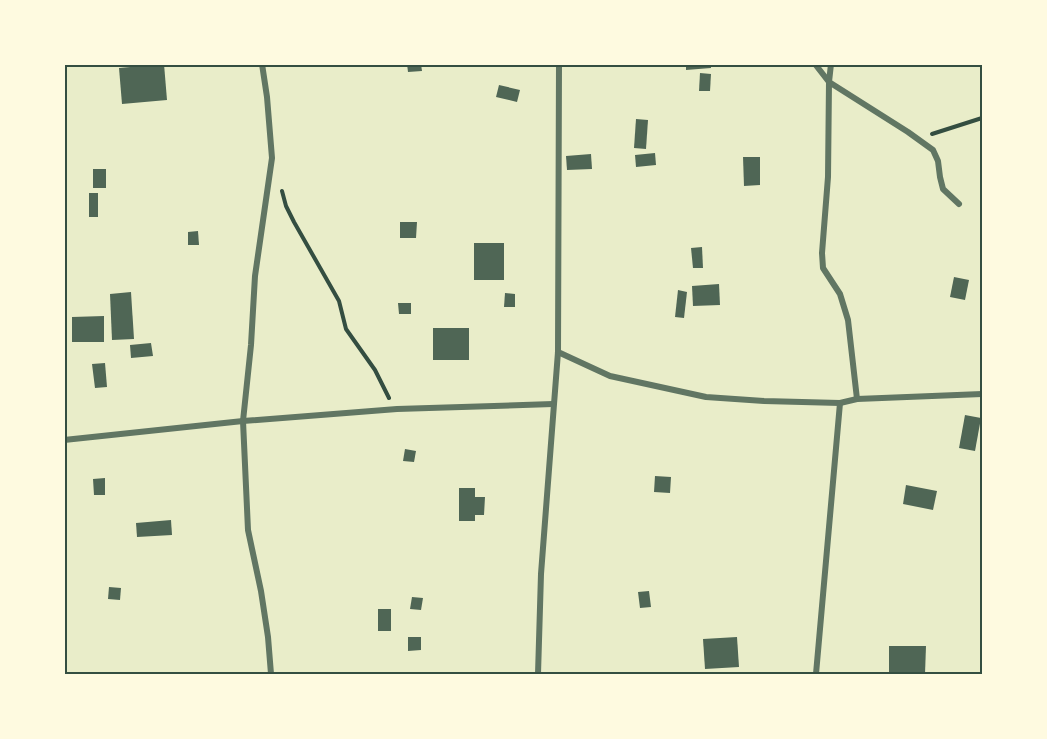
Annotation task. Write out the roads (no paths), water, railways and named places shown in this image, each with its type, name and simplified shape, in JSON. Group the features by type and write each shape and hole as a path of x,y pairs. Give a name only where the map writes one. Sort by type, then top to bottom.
{"street":[{"path":"262,64 272,158 255,276 243,421 248,530 261,591 271,675"},
{"path":"538,675 541,574 558,352 559,64"},
{"path":"815,64 829,82 933,150 938,161 944,189 959,204"},
{"path":"831,64 823,268 840,294 848,320 857,399"},
{"path":"558,352 610,376 706,397 840,403 857,399 982,394"},
{"path":"816,675 840,403"},
{"path":"64,440 243,421 396,409 553,404"}]}
